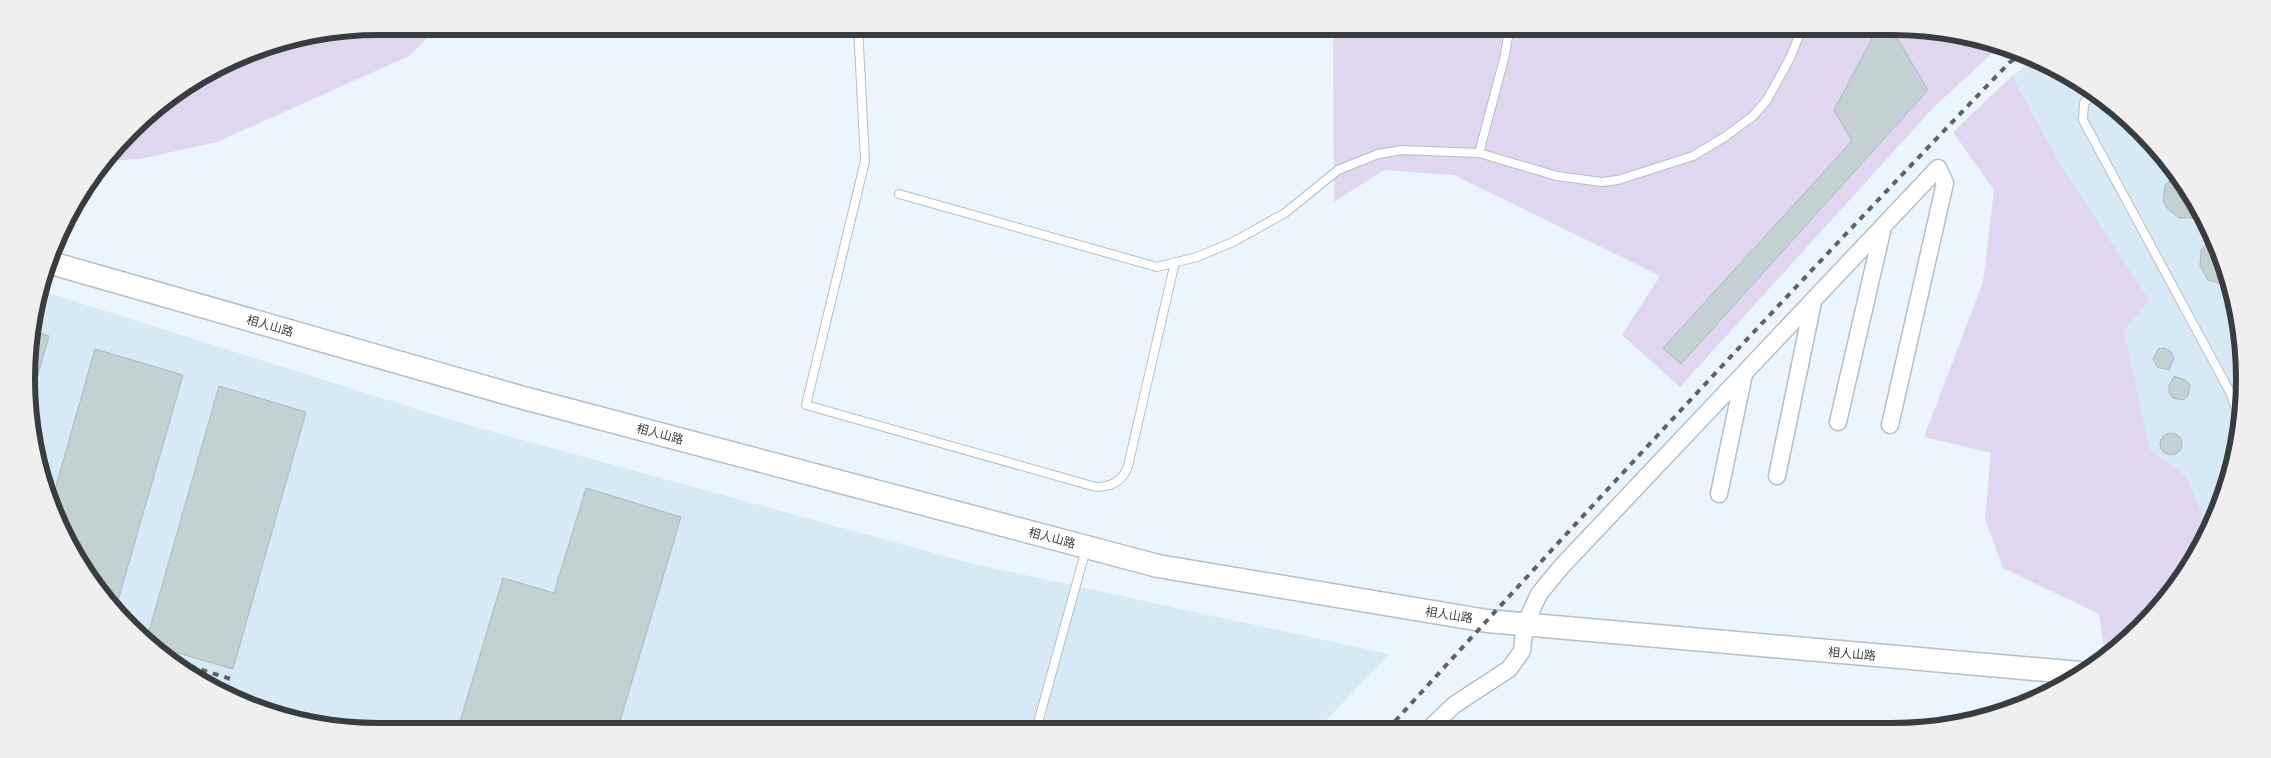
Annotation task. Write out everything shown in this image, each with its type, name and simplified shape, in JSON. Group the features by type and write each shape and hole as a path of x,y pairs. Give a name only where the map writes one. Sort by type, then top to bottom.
{"street":[{"path":"1435,723 1454,705 1509,669 1522,650 1525,624 1539,594 1562,566 1938,168 1944,183 1890,425"},
{"path":"1838,422 1883,226"},
{"name":"相人山路","path":"54,264 520,397 1158,566 1486,621 2072,672"},
{"path":"1778,476 1813,301"},
{"path":"1719,494 1744,374"}],"lane":[{"path":"858,35 865,161 806,405 1096,487 1110,486 1122,477 1128,466 1175,262"},
{"path":"1480,153 1508,35"},
{"path":"899,194 1157,267 1197,257 1233,242 1285,213 1338,170 1378,154 1402,150 1480,153 1557,176 1602,182 1618,180 1693,156 1753,116 1767,100 1790,58 1799,35"},
{"path":"2090,98 2084,103 2083,120 2235,403"},
{"path":"1038,723 1086,547"}],"shaded area":[{"path":"379,35 431,35 409,56 217,142 140,159 113,160 152,120 170,106 207,81 247,61 290,47 334,38"},
{"path":"1333,35 1892,35 1937,38 1995,51 1933,108 1680,387 1622,335 1660,276 1454,175 1384,170 1334,202"},
{"path":"2029,63 2064,81 2119,120 2151,152 2178,188 2201,227 2210,247 2218,268 2229,312 2233,334 2236,379 2233,424 2229,446 2218,490 2205,521 2186,476 2150,449 2124,331 2063,169 2012,76"},
{"path":"2012,76 2063,169 2149,300 2124,331 2150,449 2186,476 2205,521 2178,570 2151,606 2119,638 2104,649 2099,614 2003,568 1985,519 1991,453 1924,437 1983,282 1994,190 1953,132"},
{"path":"46,292 461,423 974,564 1389,654 1324,723 379,723 334,720 290,711 268,705 227,688 170,652 152,638 120,606 81,551 70,531 53,490 38,424 35,379 36,357 38,334"}],"building":[{"path":"1870,35 1895,35 1928,90 1681,364 1663,348 1852,141 1834,110 1872,39"},
{"path":"2171,179 2196,218 2179,218 2167,208 2163,201 2165,185"},
{"path":"2208,243 2222,284 2208,280 2200,266 2201,250"},
{"path":"38,333 49,336 35,385"},
{"path":"2165,348 2171,352 2174,358 2169,370 2157,367 2153,359 2158,349"},
{"path":"95,349 183,375 117,603 81,551 70,531 54,493"},
{"path":"2174,376 2185,380 2190,385 2188,396 2183,400 2173,398 2169,393 2169,386"},
{"path":"219,386 306,412 233,669 168,650 148,634"},
{"path":"2171,433 2179,436 2182,444 2179,452 2171,455 2163,452 2160,444 2163,436"},
{"path":"586,488 681,517 619,723 460,723 503,578 554,593"}],"railway":[{"path":"1393,723 1774,311 1930,145 2016,58"},
{"path":"190,666 234,680"}]}
